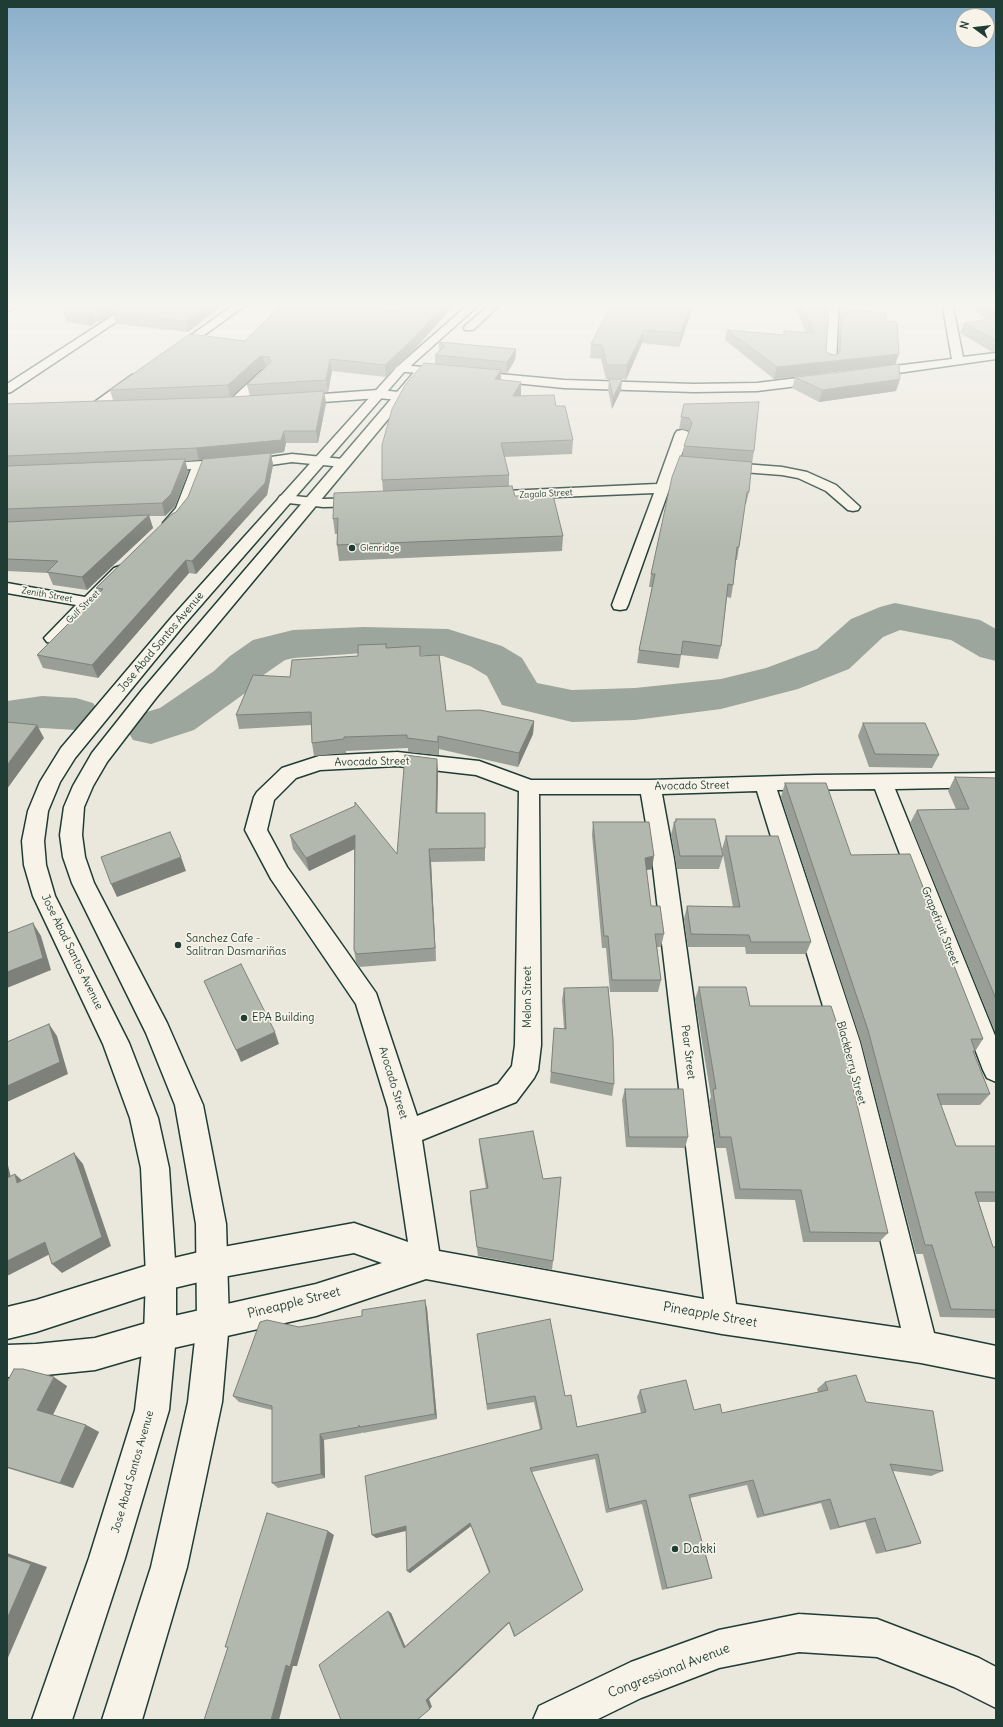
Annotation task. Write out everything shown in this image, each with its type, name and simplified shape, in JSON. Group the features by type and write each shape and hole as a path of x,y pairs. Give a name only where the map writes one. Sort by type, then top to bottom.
{"street":[{"path":"7,389 17,383"},
{"path":"93,409 129,383"},
{"path":"234,403 256,383"},
{"name":"Jose Abad Santos Avenue","path":"52,1720 107,1558 152,1410 160,1335 161,1276 155,1168 144,1118 116,1043 44,896 35,865 33,841 38,811 50,782 68,752 177,622 389,383"},
{"path":"122,1720 169,1567 205,1402 214,1322 210,1216 189,1105 158,1031 83,882 74,858 71,835 74,807 82,786 99,758 149,694 411,383"},
{"path":"547,383 694,388 757,387 796,383"},
{"path":"288,400 378,394 399,396"},
{"path":"218,404 256,402"},
{"path":"78,409 117,408"},
{"path":"620,605 682,434"},
{"path":"145,468 271,461 317,463 341,466"},
{"path":"671,462 782,471 802,475 830,488 853,507"},
{"path":"159,526 173,520 183,509 199,466"},
{"name":"Zagala Street","path":"473,497 662,488"},
{"path":"285,499 323,503 378,501"},
{"name":"Gulf Street","path":"53,638 87,602 133,559"},
{"name":"Zenith Street","path":"7,588 87,602"},
{"name":"Avocado Street","path":"426,1264 407,1132 402,1108 367,1000 279,873 256,830 264,797 288,773 319,763 397,759 479,768 529,786 650,787 815,782 996,780"},
{"name":"Grapefruit Street","path":"882,782 996,1070"},
{"name":"Blackberry Street","path":"765,784 847,1042 921,1347"},
{"name":"Melon Street","path":"407,1132 507,1093 525,1070 528,1045 529,786"},
{"name":"Pear Street","path":"650,787 664,866 722,1318"},
{"name":"Pineapple Street","path":"7,1323 36,1316 161,1276 212,1264 354,1238 426,1264 722,1318 921,1347 996,1362"},
{"name":"Pineapple Street","path":"7,1361 36,1360 95,1354 160,1335 316,1300 426,1264"},
{"name":"Congressional Avenue","path":"553,1720 631,1682 719,1649 799,1633 877,1638 965,1672 996,1688"}],"building":[{"path":"121,383 231,383 228,385 110,390"},
{"path":"250,383 285,383 247,385"},
{"path":"407,383 521,383 513,396 554,395 556,406 565,406 573,440 501,443 509,475 382,480 382,445 392,409"},
{"path":"610,383 620,383 613,398"},
{"path":"807,383 875,383 822,390"},
{"path":"324,391 316,431 284,431 281,440 196,448 7,456 7,404 232,397"},
{"path":"759,402 754,451 684,446 692,423 689,418 681,417 684,404"},
{"path":"271,453 265,483 192,561 186,560 92,665 37,655 103,589 96,588 172,514 176,512 188,497 203,459"},
{"path":"680,456 752,462 749,492 747,492 739,547 737,547 733,585 728,584 721,646 683,641 681,655 639,650 655,574 651,574 672,477"},
{"path":"185,459 171,494 162,503 7,509 7,466"},
{"path":"512,486 515,496 553,495 563,536 337,545 338,518 333,519 334,493"},
{"path":"149,515 82,577 47,572 58,561 7,559 7,522"},
{"path":"386,644 386,648 420,646 420,656 439,655 446,711 480,710 534,721 519,753 438,736 438,742 407,738 407,735 344,737 344,739 312,743 311,712 236,715 253,675 290,677 292,660 358,656 358,645"},
{"path":"7,722 37,725 7,765"},
{"path":"863,723 925,723 939,755 875,754"},
{"path":"405,755 437,759 436,813 485,813 485,848 429,849 435,948 357,954 354,950 355,835 306,858 290,835 355,806 355,802 397,854"},
{"path":"955,777 996,778 996,999 917,810 969,809"},
{"path":"785,783 826,783 851,855 910,854 983,1039 971,1039 975,1051 973,1051 990,1094 937,1094 956,1146 996,1146 996,1192 975,1192 993,1247 996,1247 996,1310 951,1309 932,1245 925,1245 868,1030"},
{"path":"676,819 715,819 723,856 680,856 674,822 676,822"},
{"path":"593,822 649,822 654,856 645,858 651,906 660,906 664,934 655,934 661,980 612,980 608,936 604,936"},
{"path":"170,832 181,857 111,884 101,857"},
{"path":"726,836 778,836 811,942 751,942 749,935 691,934 687,906 740,907"},
{"path":"33,923 43,958 7,972 7,933"},
{"name":"EPA Building","path":"241,964 275,1032 236,1050 204,981"},
{"path":"608,987 613,1039 614,1084 551,1072 554,1028 566,1029 564,988"},
{"path":"699,987 746,987 750,1006 831,1006 839,1030 888,1233 810,1232 801,1190 740,1189 731,1137 720,1137 713,1089 716,1089"},
{"path":"49,1024 60,1062 7,1086 7,1042"},
{"path":"625,1089 683,1089 688,1137 629,1137"},
{"path":"533,1131 543,1179 561,1177 553,1261 477,1247 470,1191 488,1188 479,1139"},
{"path":"74,1153 102,1237 52,1264 45,1242 7,1261 7,1178 15,1174 17,1183"},
{"path":"425,1300 435,1414 360,1427 359,1425 359,1427 320,1434 321,1474 272,1483 272,1406 233,1396 260,1322 267,1320 299,1327 362,1316 362,1310"},
{"path":"550,1319 565,1396 571,1395 577,1427 646,1412 640,1390 686,1380 694,1410 720,1404 722,1413 828,1390 825,1382 856,1375 866,1402 933,1411 943,1471 890,1464 921,1543 886,1551 875,1518 839,1527 830,1499 764,1515 753,1480 689,1495 712,1578 667,1588 646,1500 609,1509 598,1454 530,1468 583,1590 515,1636 509,1622 426,1700 430,1709 417,1720 341,1720 319,1665 388,1611 404,1648 490,1572 470,1523 407,1571 406,1526 372,1535 365,1476 542,1429 535,1396 487,1404 477,1334"},
{"path":"14,1369 23,1369 54,1377 37,1410 86,1425 60,1483 7,1467 7,1382"},
{"path":"267,1513 328,1531 290,1667 286,1665 271,1720 204,1720 228,1647 225,1647"},
{"path":"7,1556 31,1564 7,1619"}],"waterway":[{"path":"151,728 177,719 231,681 246,666 269,650 293,644 364,640 448,643 486,656 506,668 519,694 572,706 635,704 721,694 781,679 833,659 867,628 895,616 964,629 996,647"},
{"path":"7,717 42,712 76,714"}],"place":[{"name":"Glenridge","path":"352,548"},
{"name":"Sanchez Cafe - Salitran Dasmariñas","path":"178,945"},
{"name":"EPA Building","path":"244,1018"},
{"name":"Dakki","path":"675,1549"}]}
